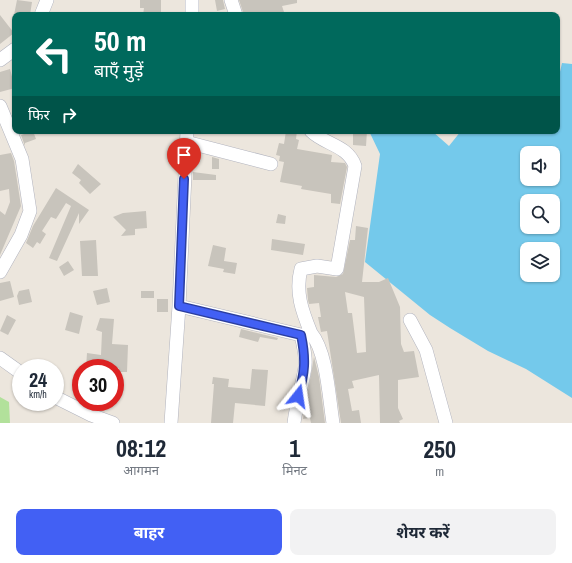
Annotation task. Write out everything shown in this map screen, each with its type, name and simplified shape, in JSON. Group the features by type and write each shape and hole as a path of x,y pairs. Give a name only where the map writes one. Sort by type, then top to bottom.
{"street":[{"path":"42,12 47,0"},
{"path":"192,0 192,12"},
{"path":"231,0 235,12"},
{"path":"0,60 12,51"},
{"path":"0,106 22,159 30,211 21,234 0,272"},
{"path":"294,423 295,407 305,372 306,334 297,292 301,269 316,266 337,269 355,166 352,158 345,151 319,139 314,134"},
{"path":"171,423 179,306 186,136 270,164"},
{"path":"179,306 306,334 316,339 323,363 333,423"},
{"path":"410,320 426,350 446,423"},
{"path":"0,358 12,367"},
{"path":"64,404 83,418 113,423"}],"green space":[{"path":"0,397 9,402 10,423 0,423"}],"water":[{"path":"562,63 572,64 572,398 526,369 488,351 430,315 365,262 380,154 370,134 435,134 449,146 459,134 560,134 560,72"}],"building":[{"path":"17,0 32,2 30,12 15,12"},
{"path":"140,0 161,0 161,12 143,12 144,8 140,8"},
{"path":"215,0 223,0 225,9 217,11"},
{"path":"239,0 297,0 297,3 282,6 284,12 243,12"},
{"path":"0,15 12,30 12,35 0,44"},
{"path":"10,69 12,77 12,89 0,92 0,72"},
{"path":"34,134 36,139 25,143 25,146 21,135"},
{"path":"286,134 297,134 296,139 299,140 297,149 332,155 331,162 345,163 347,167 340,204 331,203 331,194 301,189 302,186 280,182 284,162 279,161 280,156 276,155 279,143 284,144"},
{"path":"353,134 367,134 366,146 353,145"},
{"path":"11,153 14,161 21,206 0,255 0,211 5,215 10,202 9,189 0,191 0,155"},
{"path":"212,157 219,159 219,169 212,169"},
{"path":"78,164 101,184 90,194 79,183 81,180 72,173"},
{"path":"193,172 216,175 216,180 193,180"},
{"path":"56,188 89,210 79,224 79,213 57,261 49,258 71,206 66,203 56,219 51,217 42,231 46,234 40,244 37,242 33,248 26,243 33,226"},
{"path":"146,211 147,228 135,229 135,235 121,236 126,230 113,217 123,213"},
{"path":"278,214 286,216 285,224 276,223"},
{"path":"356,226 368,228 362,282 379,282 388,278 400,307 401,344 404,352 414,351 419,377 398,380 398,408 403,419 399,421 400,423 380,423 379,375 352,381 354,388 348,389 352,411 359,410 361,423 341,423 327,331 321,332 318,317 321,317 319,303 309,304 308,300 307,288 314,287 314,275 336,277 343,274 350,240 355,240","holes":["345,292 364,297 366,352 357,353 352,313 348,313"]},
{"path":"272,239 305,244 303,255 271,250"},
{"path":"96,240 98,276 82,276 80,241"},
{"path":"213,245 226,248 224,261 237,263 235,274 223,272 224,269 208,266"},
{"path":"68,261 74,270 64,276 59,267"},
{"path":"10,281 14,297 0,301 0,283"},
{"path":"107,288 110,302 97,305 93,291"},
{"path":"29,289 32,302 19,305 17,296 19,291"},
{"path":"141,291 154,291 154,298 141,298"},
{"path":"157,299 168,299 168,312 157,312"},
{"path":"70,312 83,316 79,334 65,330"},
{"path":"7,315 16,320 8,335 0,331"},
{"path":"100,318 114,319 112,344 128,345 127,372 124,372 124,359 87,359 87,353 101,355 102,332 96,330"},
{"path":"241,329 278,338 277,340 260,337 258,342 239,337"},
{"path":"314,357 319,377 325,423 311,423 310,418 303,419"},
{"path":"252,369 268,370 265,406 235,403 233,423 211,423 214,384 212,384 213,377 229,379 228,387 250,389"}],"route":[{"path":"184,179 179,306 301,335 305,353 305,372 298,396"}]}
